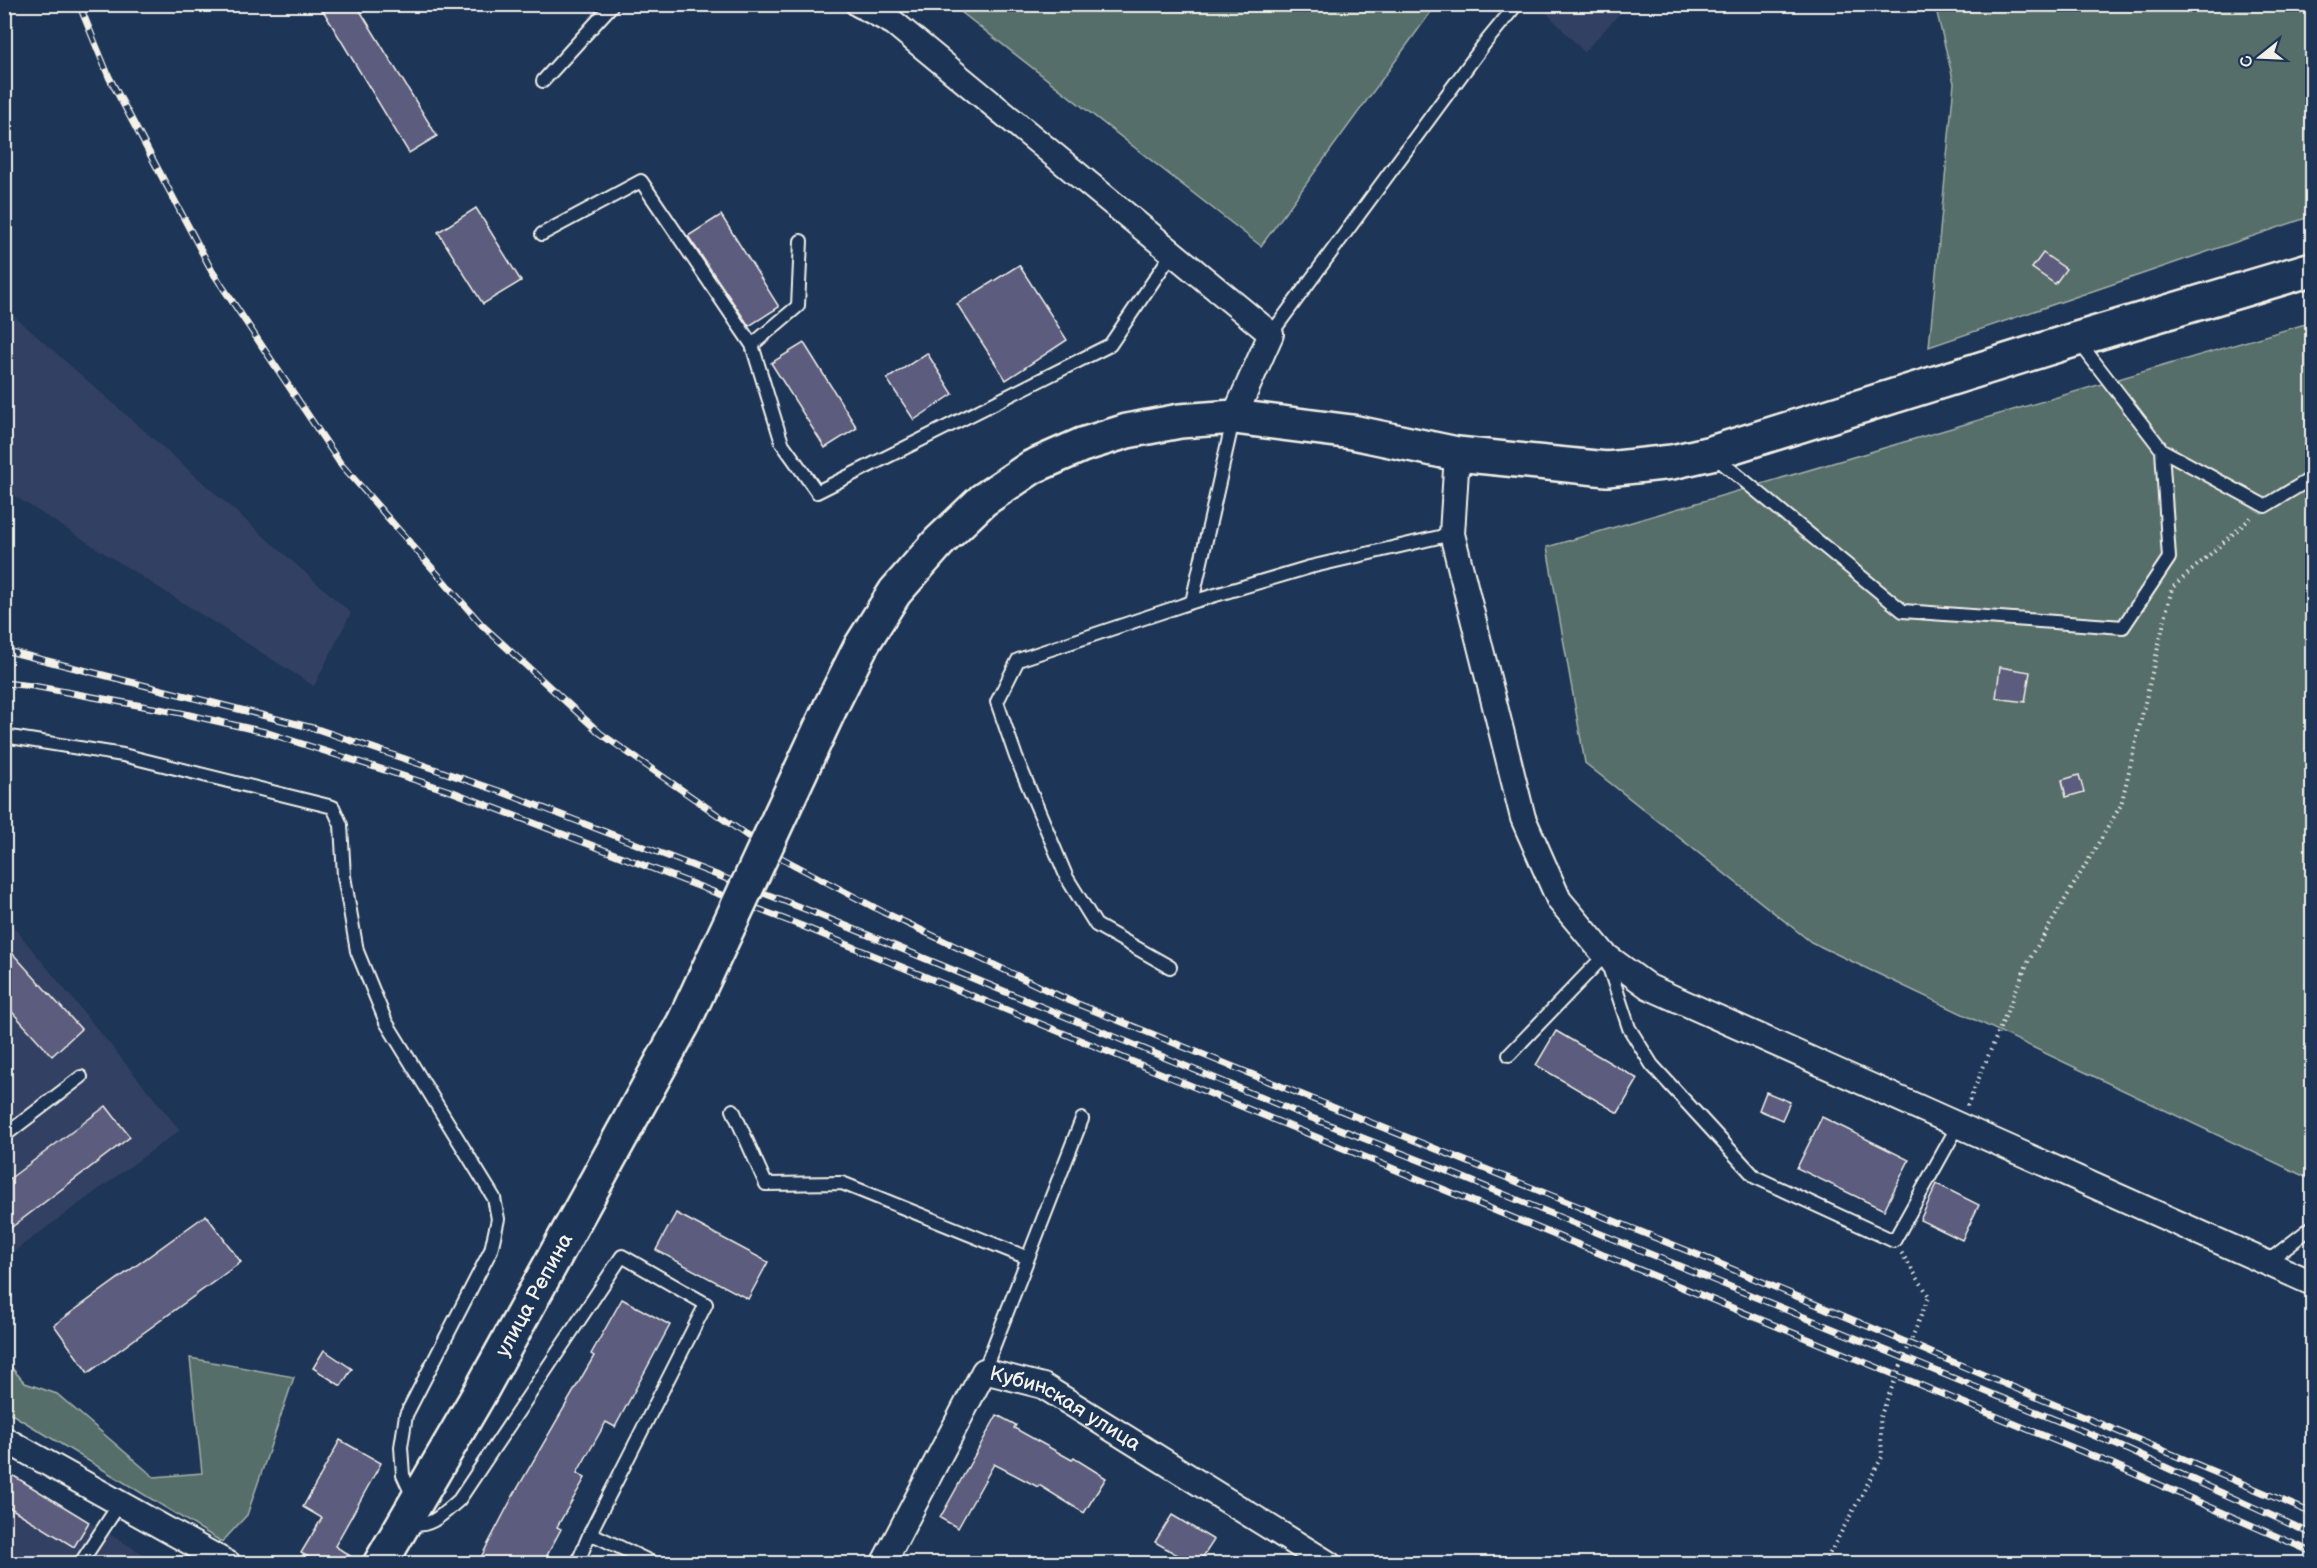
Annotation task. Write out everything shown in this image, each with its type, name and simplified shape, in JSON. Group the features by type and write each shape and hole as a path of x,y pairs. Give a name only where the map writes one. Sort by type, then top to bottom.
{"main road":[{"name":"улица Репина","path":"380,1563 478,1396 684,1022 861,646 895,592 939,542 984,500 1032,467 1082,445 1127,431 1180,421 1234,417 1352,432 1457,454 1607,469 1672,462 1711,453 2077,339 2313,269"}],"street":[{"path":"858,4 894,23 1270,334 1234,417"},
{"path":"1457,454 1452,534 1523,818 1559,900 1605,955 1649,987 2313,1283"},
{"name":"Кубинская улица","path":"884,1563 984,1371 1043,1386 1329,1563"},
{"path":"4,1438 229,1563"}],"lane":[{"path":"543,81 613,4"},
{"path":"1270,334 1485,43 1517,4"},
{"path":"542,234 641,181 752,345 782,443 817,492 1110,345 1173,252"},
{"path":"752,345 798,306 801,241"},
{"path":"2077,339 2162,450 2265,506 2313,478"},
{"path":"1192,602 1234,417"},
{"path":"1711,453 1903,611 2123,627 2169,558 2162,450"},
{"path":"1170,967 1096,925 1067,878 1016,757 997,702 1018,660 1192,602 1310,567 1452,534"},
{"path":"4,736 123,755 333,807 341,825 344,876 357,951 386,1022 494,1198 498,1219 491,1250 406,1415 401,1447 403,1475 409,1513 420,1526 433,1522 459,1500 622,1256 706,1304 577,1563"},
{"path":"1509,1055 1605,955 1629,1028 1652,1065 1755,1177 1894,1241 1959,1124"},
{"path":"4,1136 81,1077"},
{"path":"733,1110 766,1184 842,1182 1028,1258"},
{"path":"984,1371 1082,1119"},
{"path":"2267,1262 2313,1227"},
{"path":"80,1563 120,1503"},
{"path":"590,1533 655,1563"}],"path":[{"path":"1959,1124 2028,962 2121,805 2172,588 2265,506"},
{"path":"1824,1563 1882,1456 1880,1417 1929,1296 1894,1241"}],"shaded area":[{"path":"1539,5 1628,5 1584,52"},
{"path":"5,308 351,613 314,686 5,490"},
{"path":"4,915 180,1130 5,1258 4,1258"},
{"path":"4,1470 89,1522 158,1563 5,1563"}],"green space":[{"path":"952,5 1436,5 1261,246"},
{"path":"1935,5 2312,5 2312,216 1929,347 1954,83"},
{"path":"2312,322 2312,1180 1811,942 1585,763 1547,547"},
{"path":"190,1358 294,1377 247,1515 222,1542 5,1410 5,1360 25,1383 57,1394 154,1477 202,1473"}],"building":[{"path":"319,4 356,4 437,136 409,153"},
{"path":"476,208 521,281 483,304 438,232"},
{"path":"721,215 779,307 749,326 688,236"},
{"path":"2043,253 2066,269 2055,284 2032,268"},
{"path":"1019,265 1067,340 1006,380 957,304"},
{"path":"804,343 857,428 825,448 771,363"},
{"path":"927,353 953,394 914,420 887,379"},
{"path":"2000,667 2030,672 2025,702 1996,698"},
{"path":"2079,775 2084,792 2066,797 2062,780"},
{"path":"4,944 81,1029 52,1056 4,1003"},
{"path":"1556,1031 1638,1079 1618,1113 1536,1065"},
{"path":"1766,1092 1790,1102 1782,1120 1759,1110"},
{"path":"106,1106 130,1137 4,1233 4,1183"},
{"path":"1822,1117 1909,1160 1884,1210 1797,1168"},
{"path":"1937,1184 1979,1205 1962,1240 1920,1220"},
{"path":"676,1213 768,1262 748,1299 656,1250"},
{"path":"206,1215 241,1262 88,1373 54,1325"},
{"path":"622,1299 670,1325 615,1427 606,1422 577,1473 585,1478 557,1527 561,1529 543,1563 478,1563 513,1496 594,1356 591,1354"},
{"path":"324,1350 352,1369 341,1386 313,1368"},
{"path":"997,1415 1016,1425 1014,1428 1072,1460 1074,1458 1106,1478 1084,1513 1039,1485 1038,1487 994,1464 958,1528 940,1518"},
{"path":"340,1440 381,1463 335,1546 361,1563 319,1563 301,1553 322,1518 303,1507"},
{"path":"4,1470 89,1522 74,1547 4,1504"},
{"path":"1172,1515 1214,1540 1199,1563 1191,1563 1155,1542"}],"railway":[{"path":"79,4 109,77 212,271 340,463 482,625 600,733 772,853 883,912 1068,1000 1708,1259 2312,1513"},
{"path":"4,650 317,729 502,792 810,911 1294,1111 1437,1167 2117,1445 2312,1534"},
{"path":"4,683 33,686 181,713 265,732 453,792 802,926 2110,1463 2312,1552"}]}
